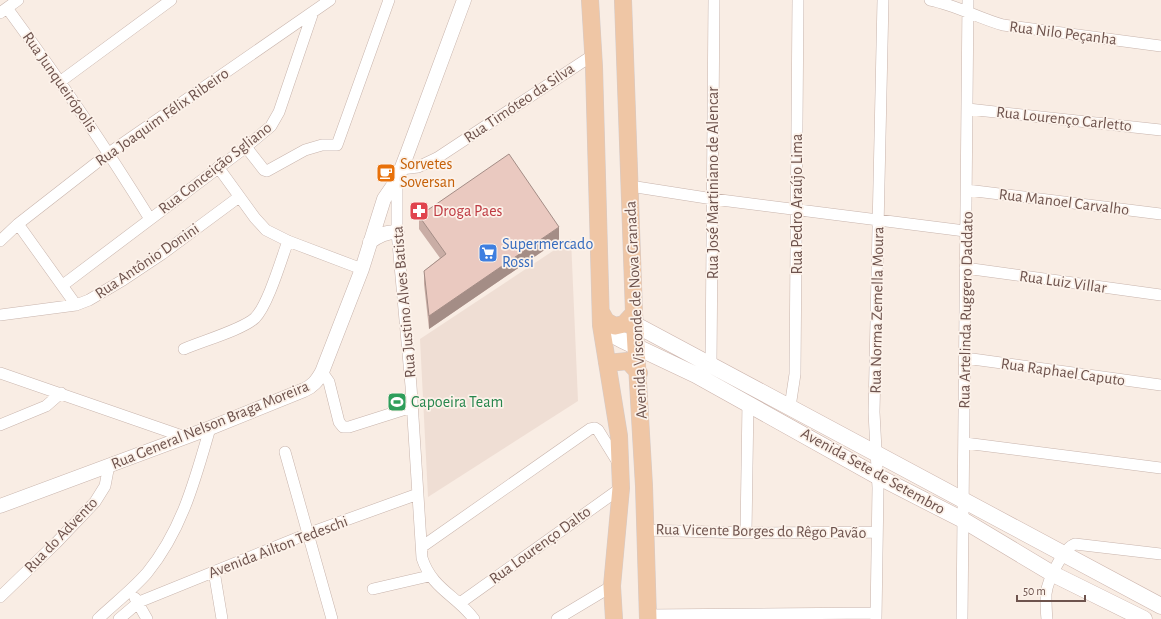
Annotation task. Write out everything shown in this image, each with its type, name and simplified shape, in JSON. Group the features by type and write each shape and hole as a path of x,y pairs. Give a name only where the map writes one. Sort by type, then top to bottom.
{"main road":[{"path":"590,0 601,318 617,418 621,488 612,586 614,619"},
{"name":"Avenida Visconde de Nova Granada","path":"623,0 648,617"},
{"path":"601,318 615,326 635,319"},
{"name":"Avenida Sete de Setembro","path":"601,318 611,335 696,375 748,402 877,476 963,520 1053,574 1136,617"},
{"name":"Avenida Sete de Setembro","path":"635,319 711,365 962,499 1048,547 1064,554 1161,606"},
{"path":"607,363 628,361 639,373"}],"street":[{"path":"4,10 18,0"},
{"path":"60,81 171,0"},
{"name":"Rua Joaquim Félix Ribeiro","path":"0,241 18,224 109,153 330,0"},
{"path":"246,147 264,170 267,171 305,150 322,145 337,146 389,0"},
{"name":"Rua Justino Alves Batista","path":"464,0 399,174 398,232 423,546 422,558 429,576 442,589 460,603 474,619"},
{"name":"Rua José Martiniano de Alencar","path":"711,365 714,0"},
{"name":"Rua Pedro Araújo Lima","path":"790,407 795,374 798,0"},
{"name":"Rua Norma Zemella Moura","path":"876,616 877,476 874,412 883,0"},
{"name":"Rua Nilo Peçanha","path":"930,0 950,5 1003,25 1161,46"},
{"name":"Rua Artelinda Ruggero Daddato","path":"962,619 968,0"},
{"name":"Rua Junqueirópolis","path":"4,10 60,81 109,153 150,219"},
{"name":"Rua Conceição Sgliano","path":"63,285 246,147 271,126 278,116 313,12"},
{"name":"Rua Timóteo da Silva","path":"399,174 437,158 593,55"},
{"name":"Rua Lourenço Carletto","path":"968,109 1161,130"},
{"path":"218,167 239,197 266,230 288,241 362,269"},
{"name":"Rua General Nelson Braga Moreira","path":"0,506 210,428 312,387 322,372 362,269 384,199 399,174"},
{"path":"630,186 712,199 965,231"},
{"name":"Rua Manoel Carvalho","path":"967,190 1161,214"},
{"name":"Rua Antônio Donini","path":"0,315 76,305 104,292 162,254 239,197"},
{"path":"18,224 76,305"},
{"path":"370,242 379,235 389,232 398,232"},
{"path":"184,348 243,325 256,316 267,296 288,241"},
{"name":"Rua Luiz Villar","path":"965,268 1161,295"},
{"name":"Rua Raphael Caputo","path":"965,358 1161,385"},
{"path":"322,372 329,382 339,422 343,427 349,427 412,407"},
{"path":"0,373 185,437"},
{"path":"0,426 46,406 61,393"},
{"path":"746,533 748,402"},
{"path":"98,619 130,592 156,561 179,523 191,493 210,428"},
{"path":"423,546 590,429 595,428 598,430 620,466"},
{"path":"964,443 1161,468"},
{"path":"285,452 332,619"},
{"name":"Rua do Advento","path":"0,597 61,539 95,502 105,486 109,465"},
{"name":"Rua Lourenço Dalto","path":"460,603 621,488"},
{"name":"Avenida Ailton Tedeschi","path":"119,619 139,602 307,534 418,494"},
{"name":"Rua Vicente Borges do Rêgo Pavão","path":"645,530 746,533 877,532"},
{"path":"1047,619 1046,595 1053,574 1064,554 1072,545 1075,544 1161,554"},
{"path":"214,571 222,619"},
{"path":"373,589 429,576"},
{"path":"557,619 612,586"},
{"path":"130,592 139,602 147,619"},
{"path":"648,617 876,616"}],"shaded area":[{"path":"571,239 578,401 428,497 420,339"}],"building":[{"name":"Supermercado Rossi","path":"509,154 559,227 429,316 424,271 446,254 419,216"}],"place":[{"name":"Sorvetes Soversan","path":"386,173"},
{"name":"Droga Paes","path":"419,211"},
{"name":"Supermercado Rossi","path":"488,253"},
{"name":"Capoeira Team","path":"397,402"}]}
